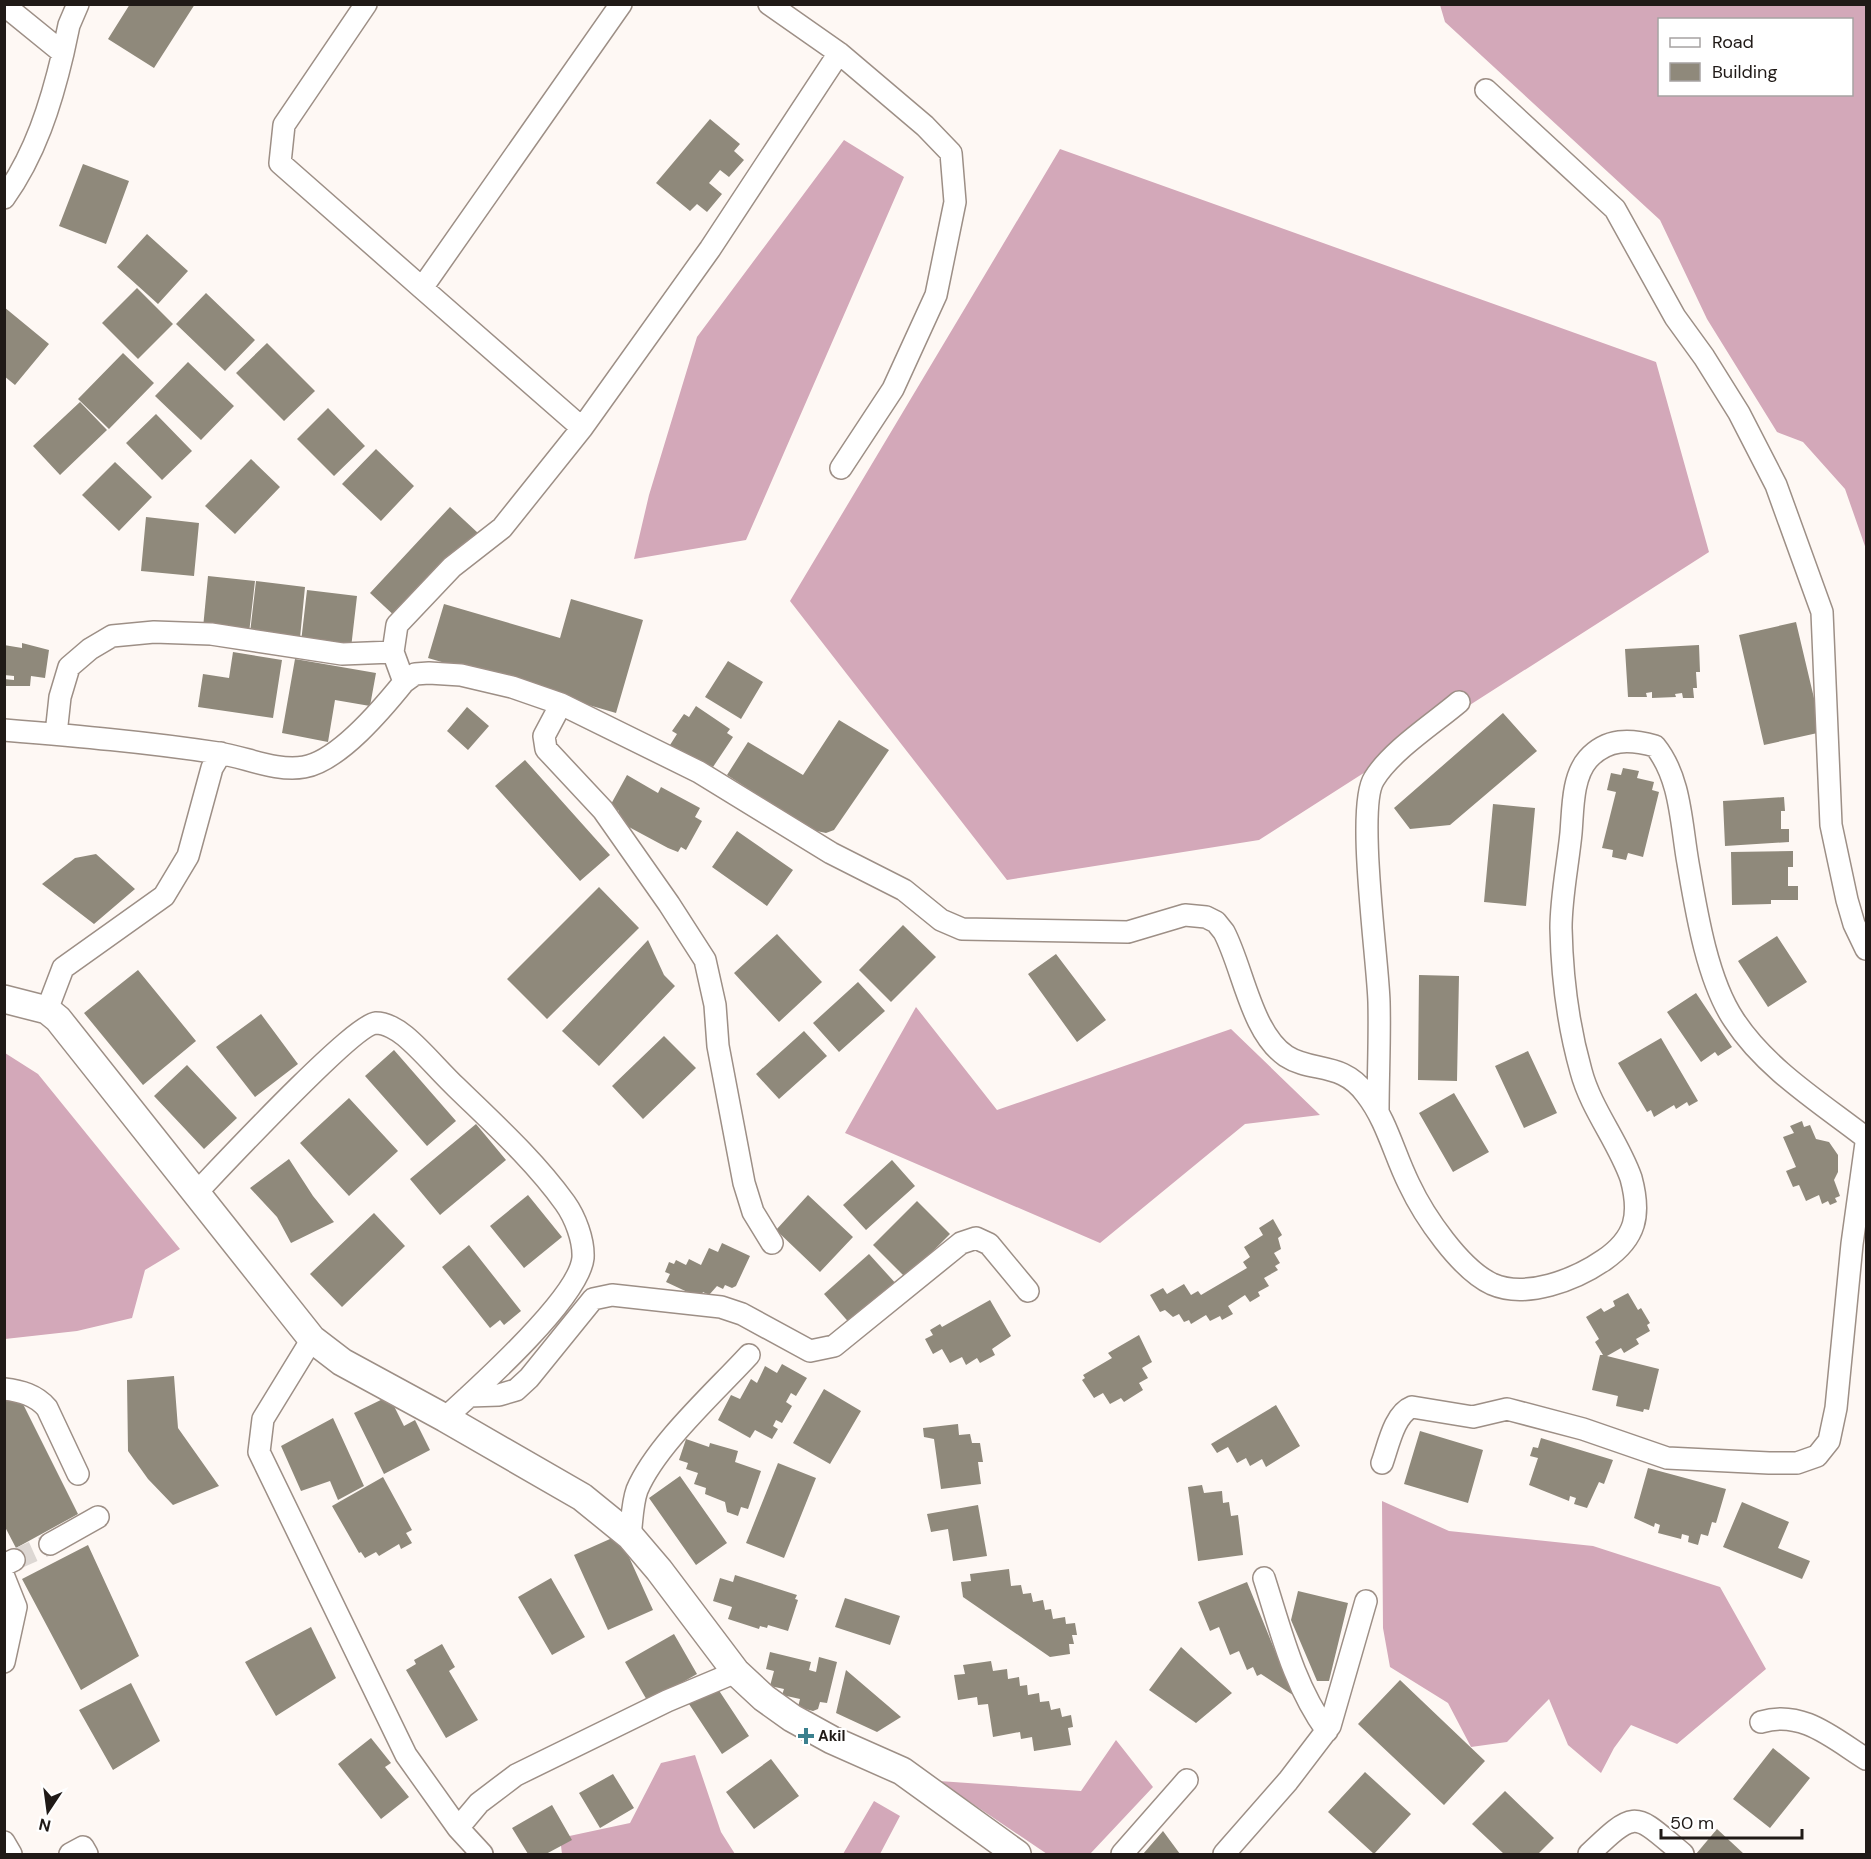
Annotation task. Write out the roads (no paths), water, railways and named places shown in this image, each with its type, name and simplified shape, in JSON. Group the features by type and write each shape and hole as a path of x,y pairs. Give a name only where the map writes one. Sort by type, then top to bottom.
{"street":[{"path":"4,198 27,158 52,100 69,25 78,4"},
{"path":"366,4 284,125 280,163 582,428"},
{"path":"422,288 621,4"},
{"path":"769,4 839,53 925,126 951,153 955,202 936,295 893,389 841,468"},
{"path":"4,5 63,53"},
{"path":"404,682 393,652 397,625 452,567 502,528 582,428 710,249 839,53"},
{"path":"1486,90 1615,209 1675,317 1704,357 1739,413 1776,485 1822,612 1831,825 1847,900 1854,924 1866,949"},
{"path":"56,734 60,697 69,667 90,649 112,636 154,632 211,634 342,654 393,652"},
{"path":"4,730 221,753 282,766 304,767 350,741 404,682 415,674 461,675 512,687 561,704 699,772 831,853 904,890 941,920 962,929 1128,932 1185,915 1206,917 1216,922 1232,947 1251,1003 1274,1045 1294,1060 1335,1070 1356,1082 1377,1113 1423,1210 1476,1275 1494,1285 1513,1288 1550,1285 1592,1269 1613,1254 1629,1237 1635,1220 1636,1194 1626,1164 1581,1075 1568,1022 1561,927 1575,793 1587,760 1601,748 1627,741 1655,746 1671,771 1704,939 1722,998 1734,1020 1793,1081 1866,1138"},
{"path":"1377,1113 1379,1003 1368,852 1367,804 1373,780 1393,758 1459,702"},
{"path":"561,704 544,736 546,749 603,810 705,960 715,1005 718,1046 744,1183 753,1212 772,1243"},
{"path":"47,1010 63,968 164,896 188,856 212,768 221,753"},
{"path":"4,999 47,1010 58,1019 312,1339 342,1362 582,1497 630,1536 749,1686 792,1718 902,1771 1017,1854"},
{"path":"196,1193 355,1035 374,1023 383,1024 405,1036 514,1143 566,1204 582,1240 583,1259 576,1280 527,1338 445,1418"},
{"path":"1382,1463 1396,1425 1407,1409 1412,1407 1465,1417 1507,1408 1583,1429 1672,1458 1797,1463 1817,1456 1830,1442 1836,1408 1852,1244 1866,1143"},
{"path":"469,1396 499,1395 516,1390 529,1378 593,1299 612,1295 722,1307 742,1314 810,1351 834,1347 961,1243 976,1238 989,1244 1028,1291"},
{"path":"312,1339 263,1419 259,1452 406,1755 458,1827 482,1854"},
{"path":"630,1536 636,1492 646,1473 699,1406 712,1396 748,1354"},
{"path":"4,1389 18,1391 40,1400 47,1408 78,1474"},
{"path":"50,1544 98,1517"},
{"path":"4,1662 16,1607 8,1568"},
{"path":"1264,1578 1310,1708 1327,1731"},
{"path":"1224,1854 1288,1781 1327,1731 1355,1646 1366,1600"},
{"path":"458,1827 479,1803 516,1775 667,1701 736,1672"},
{"path":"1761,1722 1778,1717 1802,1721 1820,1729 1866,1759"},
{"path":"1122,1854 1187,1780"},
{"path":"1589,1854 1623,1823 1632,1821 1647,1825 1683,1854"},
{"path":"4,1842 10,1854"},
{"path":"70,1854 83,1846 87,1854"}],"tunnel":[{"path":"14,1560 50,1544"}],"place":[{"name":"Akil","path":"806,1736"}]}
